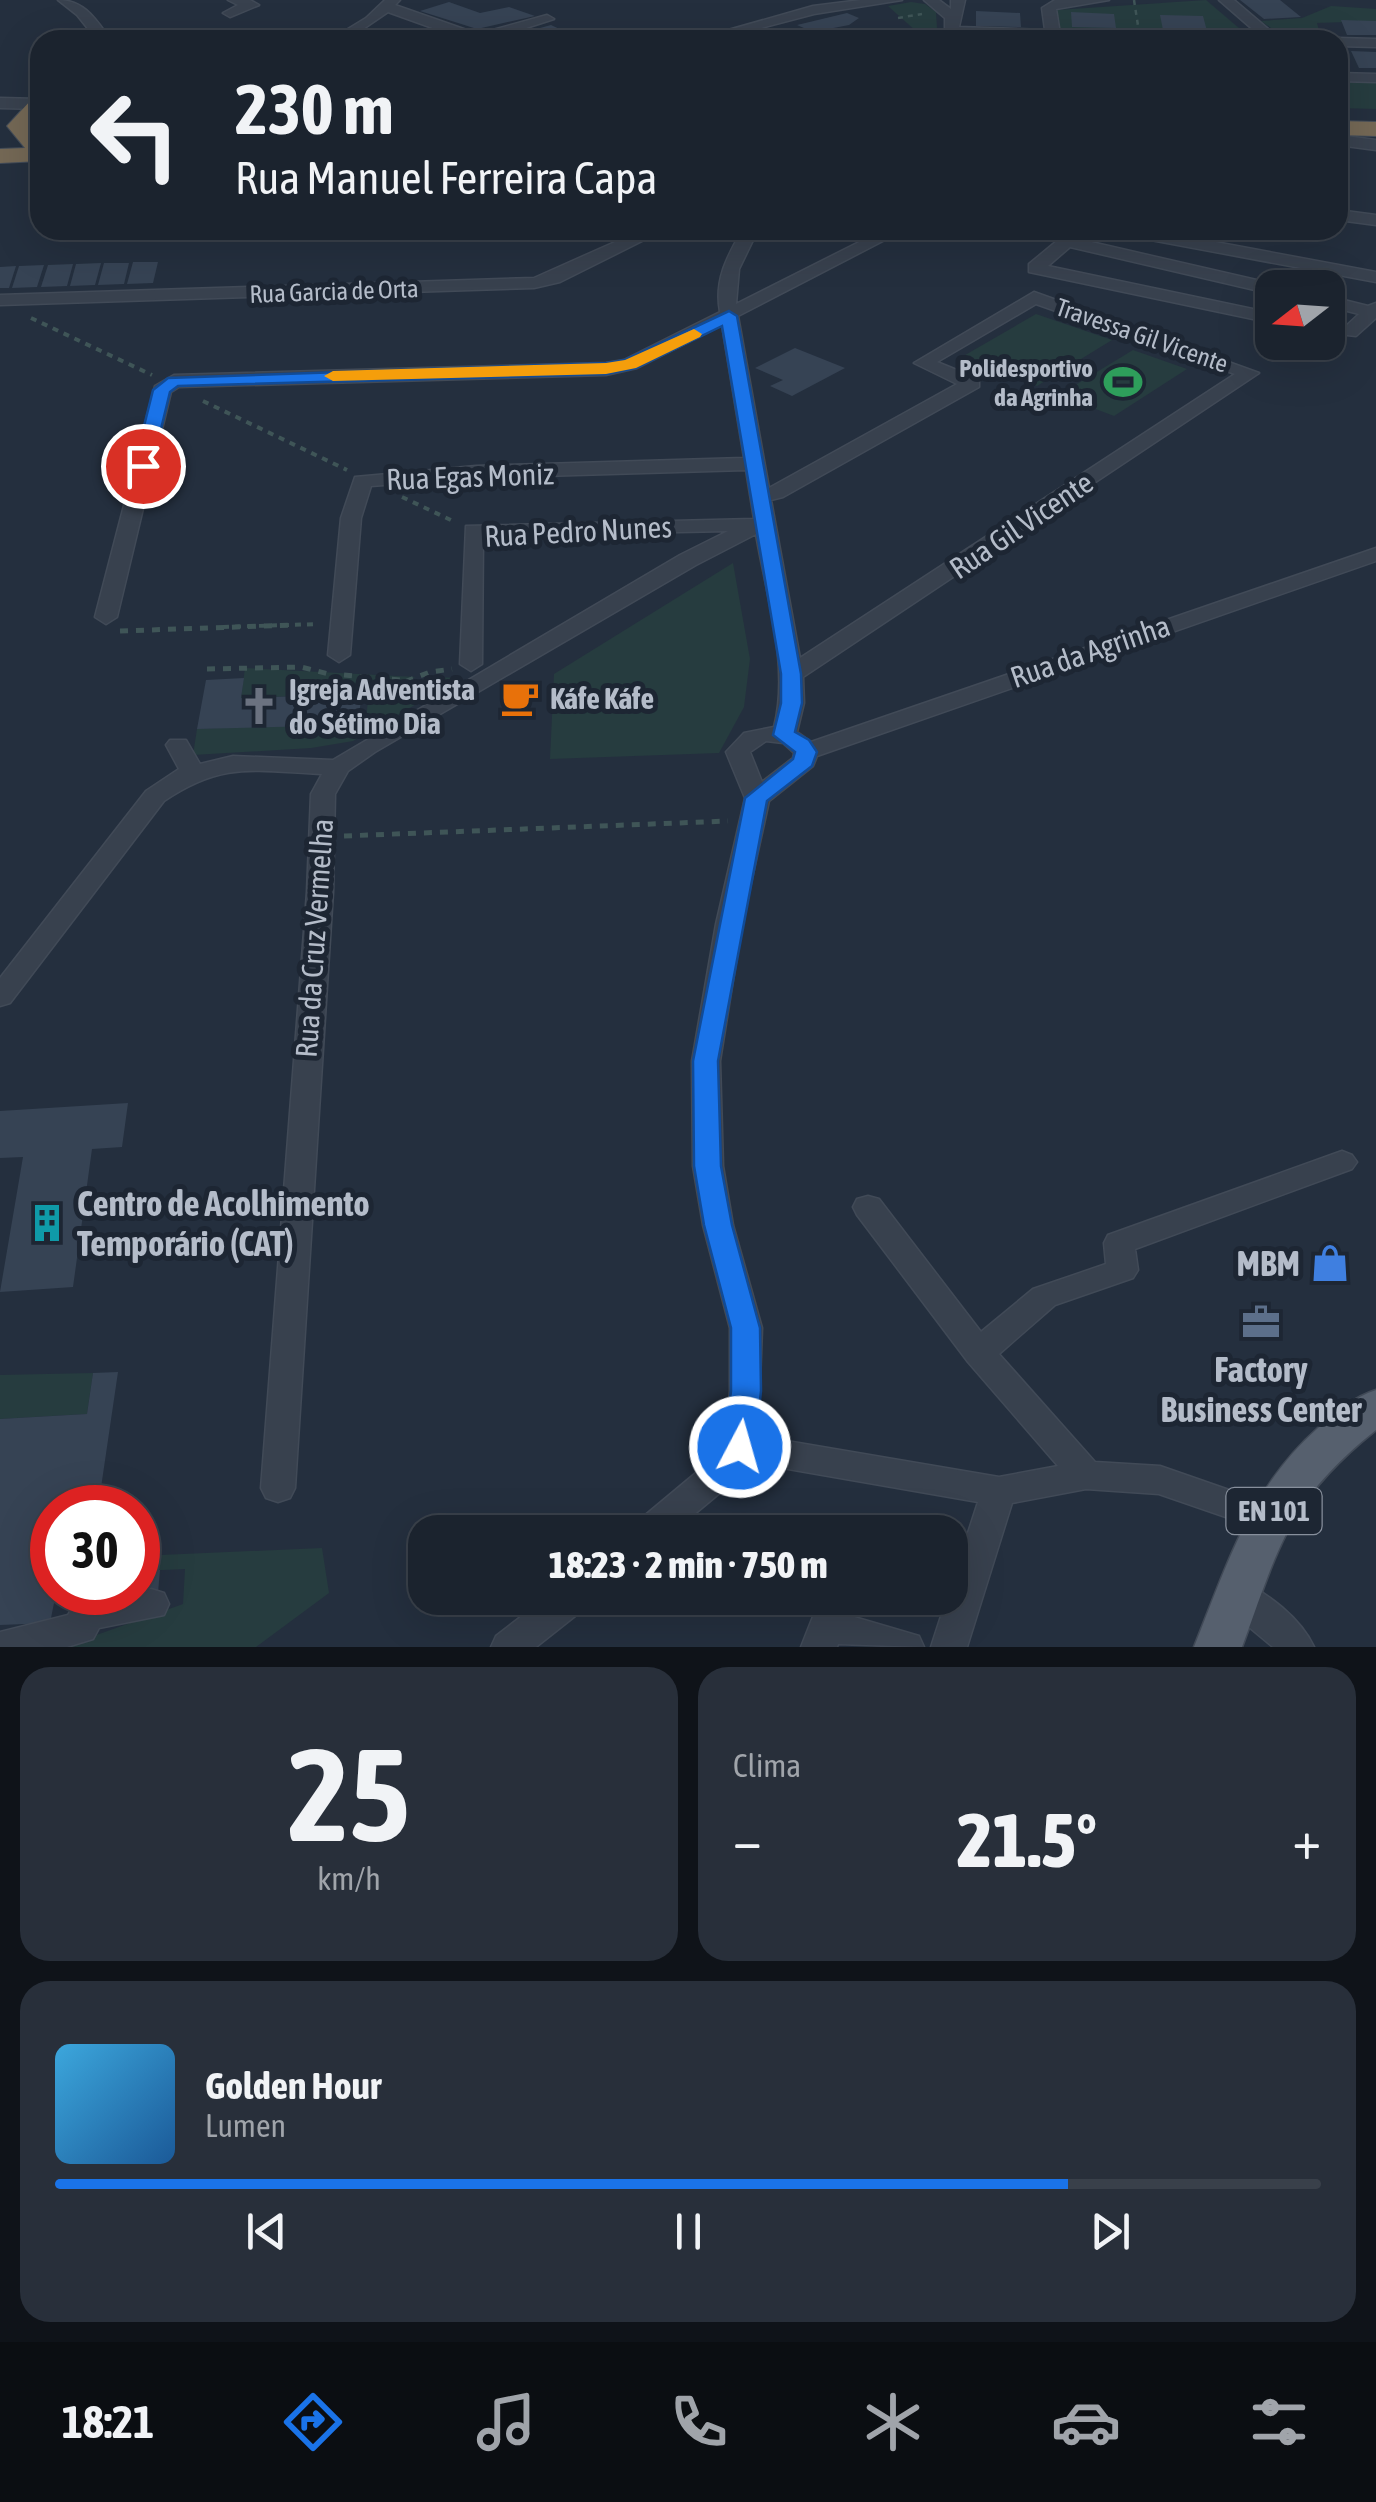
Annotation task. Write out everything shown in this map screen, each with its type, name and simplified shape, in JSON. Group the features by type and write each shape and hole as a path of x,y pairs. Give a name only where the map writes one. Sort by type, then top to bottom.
{"highway":[{"path":"30,114 19,126 30,142"},
{"path":"1348,132 1376,129"},
{"path":"1348,135 1376,142"},
{"path":"0,139 30,147"},
{"path":"0,153 30,150"}],"main road":[{"name":"EN 101","path":"1218,1647 1269,1518 1302,1472 1355,1421 1376,1407"}],"street":[{"path":"65,0 82,12 96,30"},
{"path":"728,30 794,7 890,0"},
{"path":"932,0 952,29"},
{"path":"952,29 958,0"},
{"path":"1052,30 1049,8 1055,4 1102,0"},
{"path":"1226,0 1263,30"},
{"path":"387,7 452,30"},
{"path":"352,30 387,7"},
{"path":"387,7 432,30"},
{"path":"510,30 548,19"},
{"path":"1348,43 1376,44"},
{"path":"1348,77 1376,78"},
{"path":"0,103 30,104"},
{"path":"1348,130 1376,120"},
{"path":"1348,217 1376,220"},
{"name":"Rua Garcia de Orta","path":"0,300 534,284 635,240"},
{"path":"745,240 730,269 729,316 761,495 759,524 791,674 792,703 784,735"},
{"path":"106,617 162,390 172,383 606,368 630,364 877,240"},
{"path":"1060,240 1034,268 1255,314"},
{"path":"1080,240 1255,285"},
{"path":"1178,240 1376,277"},
{"name":"Travessa Gil Vicente","path":"761,495 776,493 972,383 923,363 1034,297 1250,372"},
{"path":"1345,304 1374,310"},
{"path":"1350,332 1374,310"},
{"path":"1345,331 1376,336"},
{"name":"Rua Gil Vicente","path":"791,674 1250,372"},
{"name":"Rua Egas Moniz","path":"340,656 351,518 362,481 426,474 754,464"},
{"path":"0,996 155,796 193,772 234,763 338,767 688,560 759,524"},
{"name":"Rua Pedro Nunes","path":"466,666 473,530 759,524"},
{"name":"Rua da Agrinha","path":"799,761 1376,554"},
{"path":"669,1515 721,1472 740,1447 746,1391 746,1328 718,1225 708,1166 706,1061 754,809 747,766 738,752 744,742 764,734 784,735 802,744 799,761 754,809"},
{"path":"178,745 193,772"},
{"path":"747,766 770,773 799,761"},
{"name":"Rua da Cruz Vermelha","path":"278,1488 323,794 338,767"},
{"path":"979,1353 1044,1297 1122,1270 1119,1243 1342,1162"},
{"path":"868,1207 979,1353 1086,1475"},
{"path":"740,1447 999,1491 1086,1475 1160,1480 1269,1518"},
{"path":"949,1647 999,1491"},
{"path":"1238,1596 1296,1647"},
{"path":"3,1647 80,1628 87,1615"},
{"path":"510,1647 550,1615"},
{"path":"819,1647 827,1625 906,1647"}],"path":[{"path":"1134,0 1139,30"},
{"path":"918,30 931,30"},
{"path":"17,311 473,530"},
{"path":"106,617 102,632 342,623"},
{"path":"208,669 300,666 322,674 412,681"},
{"path":"360,698 438,670 466,666"},
{"path":"321,837 754,809"}],"green space":[{"path":"1206,0 1241,30 1060,30 1057,10"},
{"path":"925,4 936,12 937,28 915,30 888,6"},
{"path":"1331,6 1376,9 1376,21 1317,23 1319,30 1274,30 1261,21 1302,18"},
{"path":"1348,82 1376,83 1376,109 1348,108"},
{"name":"Polidesportivo da Agrinha","path":"1036,314 1112,340 1037,386 960,358"},
{"name":"Polidesportivo da Agrinha","path":"1133,350 1187,369 1114,416 1059,395"},
{"path":"733,563 750,659 744,707 719,753 550,759 554,674"},
{"path":"245,668 416,677 362,694 241,698"},
{"path":"429,677 461,678 353,741 311,748 193,755 197,729 366,722 368,699"},
{"path":"93,1373 87,1414 0,1419 0,1375"},
{"path":"322,1548 329,1593 256,1647 63,1647 183,1604 185,1569 160,1570 160,1555"}],"building":[{"path":"1240,0 1280,0 1301,17 1264,19"},
{"path":"449,2 480,13 509,7 535,16 477,29 420,11"},
{"path":"976,11 1020,13 1021,27 976,26"},
{"path":"1071,12 1114,14 1116,28 1072,27"},
{"path":"847,13 859,18 849,25 823,30 797,25"},
{"path":"1160,15 1203,16 1207,30 1163,30"},
{"path":"1341,20 1376,21 1376,35 1348,35"},
{"path":"551,25 562,30 533,30"},
{"path":"1351,51 1376,52 1376,68 1359,68"},
{"path":"133,262 158,262 153,283 127,284"},
{"path":"101,263 95,285 70,286 76,264"},
{"path":"104,263 129,263 124,284 98,285"},
{"path":"73,264 67,286 41,287 48,265"},
{"path":"44,265 37,287 12,288 19,266"},
{"path":"16,266 9,288 0,288 0,267"},
{"path":"795,348 845,368 792,396 770,386 783,380 755,368"},
{"name":"Igreja Adventista do Sétimo Dia","path":"244,678 241,698 340,695 339,699 361,699 358,725 197,729 206,680"},
{"name":"Centro de Acolhimento Temporário (CAT)","path":"128,1103 122,1147 92,1149 73,1287 0,1292 23,1157 0,1158 0,1111"},
{"path":"118,1372 101,1485 30,1485 30,1615 52,1615 50,1623 0,1625 0,1419 87,1414 93,1373"}],"slow traffic":[{"path":"333,376 606,368 630,364 694,334"}],"place":[{"name":"Polidesportivo da Agrinha","path":"1123,382"},
{"name":"Káfe Káfe","path":"520,698"},
{"name":"Igreja Adventista do Sétimo Dia","path":"259,706"},
{"name":"Centro de Acolhimento Temporário (CAT)","path":"47,1223"},
{"name":"MBM","path":"1330,1263"},
{"name":"Factory Business Center","path":"1261,1322"}],"route":[{"path":"143,466 162,390 174,381 606,368 630,364 729,316 791,674 792,703 784,735 802,744 806,752 804,761 756,798 706,1061 708,1166 718,1225 746,1328 746,1391 740,1447"}]}
